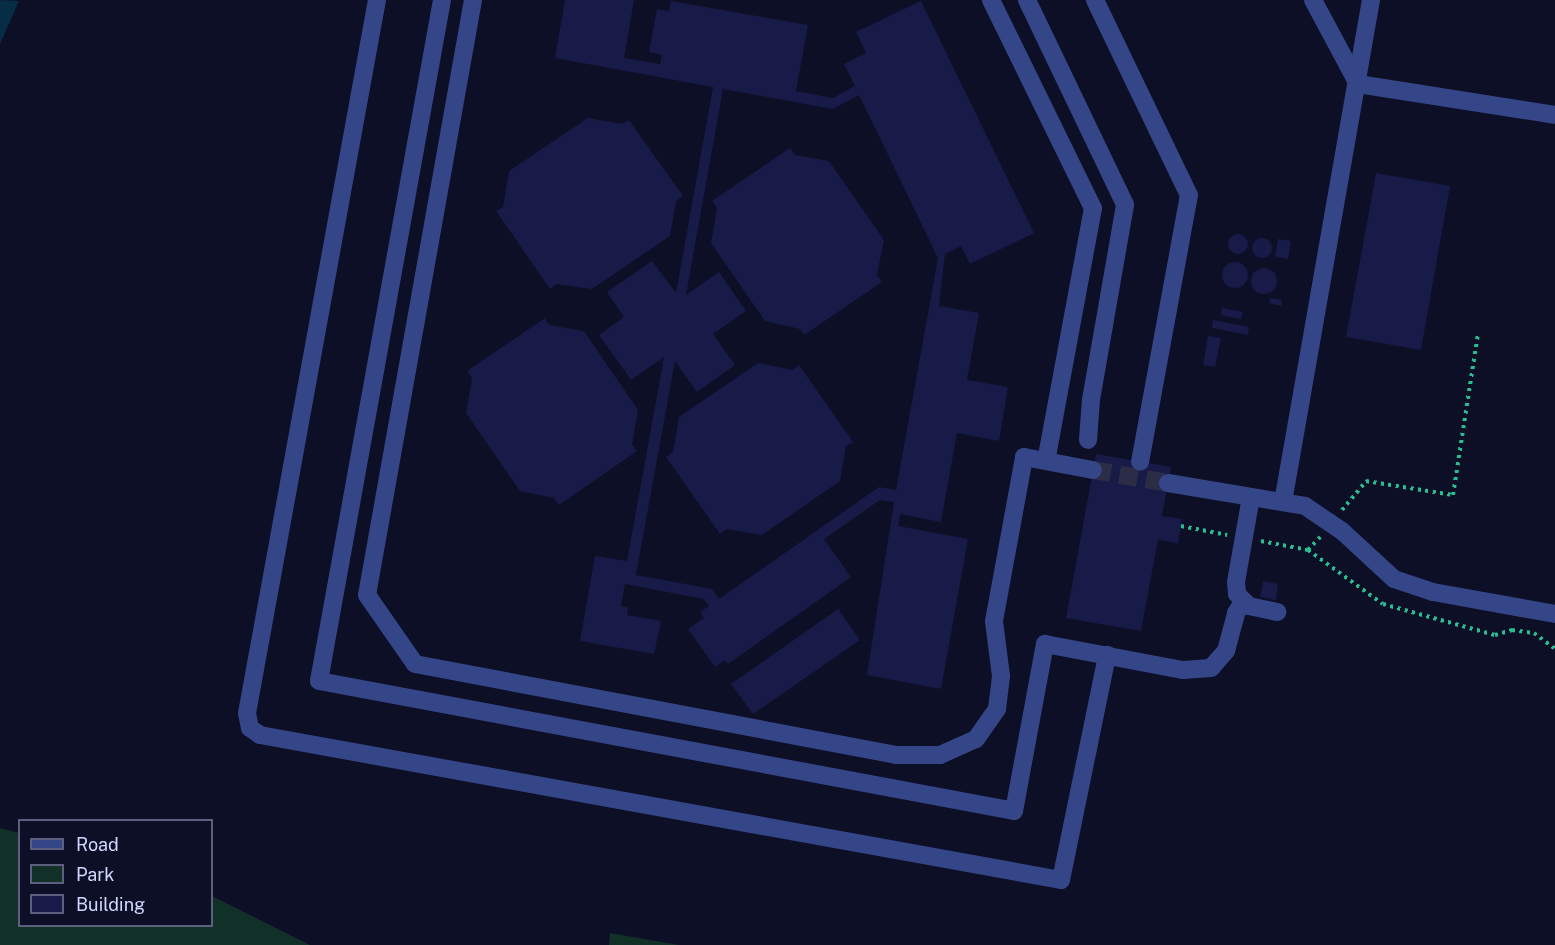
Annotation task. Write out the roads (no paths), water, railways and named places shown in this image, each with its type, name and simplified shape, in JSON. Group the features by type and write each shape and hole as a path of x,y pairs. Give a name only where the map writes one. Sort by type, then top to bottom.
{"lane":[{"path":"377,0 246,713 250,728 260,735 1061,880 1107,655"},
{"path":"442,0 319,681 1014,811 1046,644 1184,670 1211,668 1226,651 1236,613 1243,603"},
{"path":"473,0 367,596 415,664 896,755 940,755 976,739 997,709 1001,676 994,621 1024,458 1093,470"},
{"path":"991,0 1093,208 1046,461"},
{"path":"1027,0 1125,205 1091,399 1088,440"},
{"path":"1095,0 1189,195 1140,462"},
{"path":"1313,0 1358,84"},
{"path":"1283,502 1371,0"},
{"path":"1358,84 1555,115"},
{"path":"1168,483 1305,506 1331,522 1381,570 1409,586 1555,614"},
{"path":"1243,603 1236,582 1251,497"},
{"path":"1243,603 1277,612"}],"water":[{"path":"0,0 19,1 0,44"}],"tunnel":[{"path":"1093,470 1168,483"}]}
